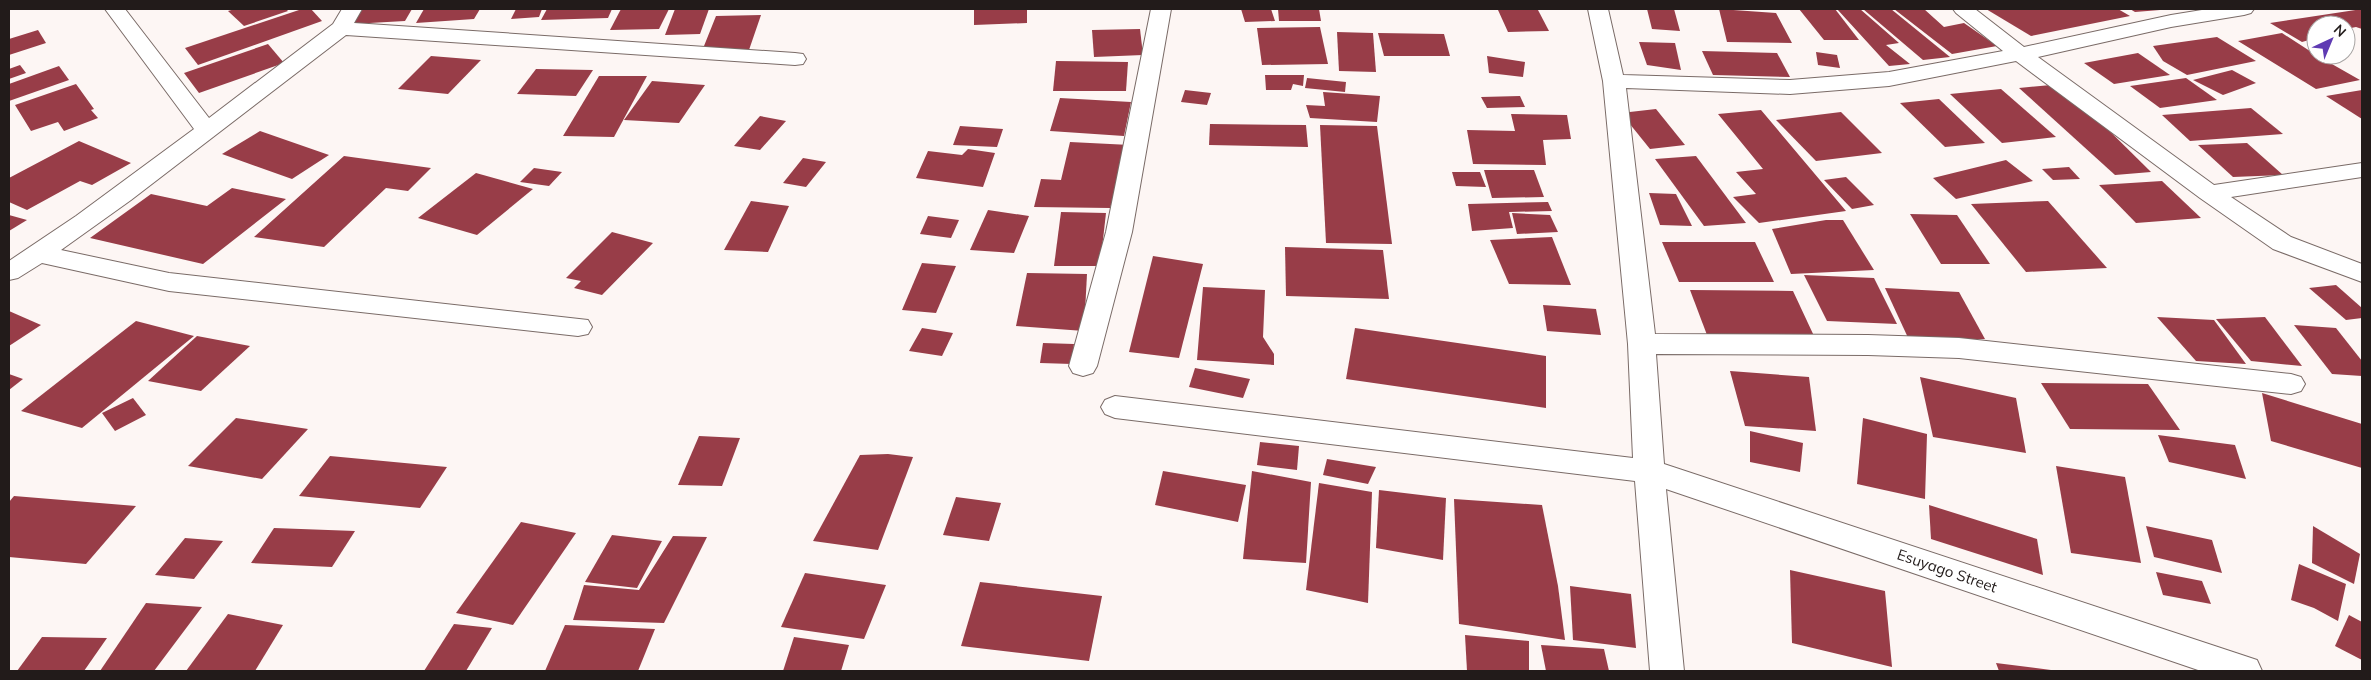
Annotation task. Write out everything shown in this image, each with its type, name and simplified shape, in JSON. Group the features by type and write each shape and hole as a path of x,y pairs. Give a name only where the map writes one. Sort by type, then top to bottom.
{"street":[{"path":"115,9 207,131"},
{"path":"1083,366 1119,232 1161,9"},
{"path":"1598,9 1614,81 1642,344 1649,471 1667,671"},
{"path":"1963,9 2019,53 2208,193 2282,243 2362,274"},
{"path":"1614,81 1790,87 1846,83 1932,72 2244,9"},
{"path":"9,272 39,254 102,210 207,131 346,18 795,59"},
{"path":"2208,193 2362,170"},
{"path":"39,254 169,282 578,327"},
{"path":"1642,344 1868,345 1959,348 2291,384"},
{"name":"Esuyago Street","path":"1115,407 1649,471 2246,671"}],"building":[{"path":"235,9 286,9 288,11 244,26 228,11"},
{"path":"302,9 311,9 322,21 198,65 185,48"},
{"path":"362,9 412,9 405,21 352,24"},
{"path":"424,9 480,9 474,19 416,23"},
{"path":"516,9 542,9 539,17 511,19"},
{"path":"547,9 612,9 608,18 541,20"},
{"path":"621,9 669,9 659,29 610,30"},
{"path":"675,9 709,9 700,34 665,35"},
{"path":"974,9 1027,9 1027,23 974,25"},
{"path":"1241,9 1271,9 1275,21 1245,22"},
{"path":"1278,9 1319,9 1321,21 1279,21"},
{"path":"1647,9 1674,9 1680,31 1652,29"},
{"path":"1719,9 1776,13 1792,43 1727,42"},
{"path":"1799,9 1835,9 1859,40 1824,40"},
{"path":"1837,9 1860,9 1899,43 1886,45 1910,64 1889,66"},
{"path":"1863,9 1891,9 1950,57 1923,60"},
{"path":"1894,9 1924,9 1944,27 1964,23 1997,46 1952,54"},
{"path":"1986,9 2118,9 2130,16 2031,36"},
{"path":"2130,9 2160,9 2160,10 2135,12"},
{"path":"2362,9 2362,29 2356,27 2356,15 2323,15"},
{"path":"1498,10 1538,10 1549,31 1508,32"},
{"path":"761,15 749,50 702,51 716,16"},
{"path":"2306,18 2306,41 2302,42 2270,23"},
{"path":"1320,27 1328,64 1262,65 1257,28"},
{"path":"1140,29 1143,55 1094,57 1092,30"},
{"path":"38,30 46,43 9,55 9,39"},
{"path":"1337,32 1373,33 1376,72 1339,71"},
{"path":"1378,33 1444,34 1450,56 1384,56"},
{"path":"2282,33 2306,49 2306,65 2334,65 2360,80 2316,89 2238,41"},
{"path":"2217,37 2256,61 2187,75 2163,61 2153,46"},
{"path":"1639,42 1675,43 1681,70 1647,65"},
{"path":"268,44 284,63 199,93 184,73"},
{"path":"1702,51 1777,53 1790,77 1713,75"},
{"path":"1816,52 1837,55 1840,68 1818,65"},
{"path":"2138,53 2170,75 2114,84 2084,63"},
{"path":"431,56 481,60 448,94 398,89"},
{"path":"1487,56 1525,62 1523,77 1489,73"},
{"path":"1056,61 1128,62 1126,91 1053,91"},
{"path":"20,65 26,73 9,79 9,69"},
{"path":"59,66 69,80 9,101 9,84"},
{"path":"536,69 593,70 576,96 517,94"},
{"path":"2232,70 2256,83 2223,95 2193,80"},
{"path":"1265,75 1304,75 1303,86 1293,84 1291,90 1266,90"},
{"path":"599,76 647,76 614,137 563,136"},
{"path":"1307,78 1346,82 1345,92 1305,88"},
{"path":"2186,78 2217,100 2160,108 2130,86"},
{"path":"652,81 705,85 679,123 624,120"},
{"path":"76,84 94,109 91,110 98,118 64,131 58,122 31,131 15,105"},
{"path":"2062,84 2151,172 2115,175 2019,88"},
{"path":"2001,89 2056,137 2002,143 1950,94"},
{"path":"1185,90 1211,93 1207,105 1181,102"},
{"path":"2362,90 2362,119 2326,96"},
{"path":"1323,92 1380,96 1377,122 1310,118 1306,105 1325,106"},
{"path":"1520,96 1525,107 1487,108 1481,97"},
{"path":"1060,98 1131,102 1124,136 1050,131"},
{"path":"1939,99 1985,143 1945,147 1900,103"},
{"path":"2251,108 2283,134 2190,141 2162,115"},
{"path":"1656,109 1685,145 1650,149 1621,113"},
{"path":"1761,110 1846,211 1759,223 1733,197 1756,194 1736,172 1763,169 1718,114"},
{"path":"1841,112 1882,153 1816,161 1776,120"},
{"path":"1511,114 1567,115 1571,139 1543,140 1546,165 1473,164 1467,130 1515,131"},
{"path":"760,116 786,121 760,150 734,146"},
{"path":"1210,124 1306,125 1308,147 1209,145"},
{"path":"1320,125 1377,126 1392,244 1326,243"},
{"path":"960,126 1003,129 997,147 953,145"},
{"path":"260,131 329,155 292,179 222,154"},
{"path":"79,141 131,163 92,185 80,181 27,210 9,202 9,178"},
{"path":"1070,142 1130,145 1110,208 1034,207 1041,179 1061,180"},
{"path":"2247,143 2283,175 2233,177 2198,145"},
{"path":"968,149 995,153 983,187 916,178 928,151 962,155"},
{"path":"344,156 431,168 408,191 386,188 324,247 254,237"},
{"path":"1696,156 1746,223 1704,226 1655,159"},
{"path":"803,158 826,162 806,187 783,183"},
{"path":"2006,160 2033,181 1956,199 1933,178"},
{"path":"2069,167 2080,179 2053,180 2042,169"},
{"path":"534,168 562,172 549,186 520,182"},
{"path":"1484,170 1534,170 1544,197 1492,198"},
{"path":"1452,172 1480,172 1486,187 1456,186"},
{"path":"476,173 533,189 477,235 418,218"},
{"path":"1846,177 1874,205 1852,209 1824,180"},
{"path":"2162,181 2201,218 2136,223 2099,185"},
{"path":"232,188 286,199 203,264 90,238 151,194 207,206"},
{"path":"1649,193 1676,194 1692,226 1660,225"},
{"path":"751,201 789,206 768,252 724,250"},
{"path":"2048,201 2107,268 2026,272 1971,204"},
{"path":"1548,202 1552,211 1509,212 1513,228 1472,231 1468,204"},
{"path":"988,210 1029,216 1014,253 970,250"},
{"path":"1061,212 1106,213 1100,266 1054,266"},
{"path":"1512,213 1550,215 1558,232 1517,234"},
{"path":"1910,214 1957,215 1990,264 1941,264"},
{"path":"9,215 27,220 9,231"},
{"path":"928,216 959,220 951,238 920,234"},
{"path":"1826,220 1843,220 1874,270 1791,274 1772,229"},
{"path":"612,232 653,243 602,295 574,288 581,281 566,278"},
{"path":"1552,237 1571,285 1509,284 1490,240"},
{"path":"1662,242 1755,242 1774,282 1679,282"},
{"path":"1285,247 1383,250 1389,299 1286,296"},
{"path":"1153,256 1203,264 1179,358 1129,352"},
{"path":"922,263 956,266 936,313 902,310"},
{"path":"1027,273 1087,274 1084,331 1016,326"},
{"path":"1804,275 1874,278 1897,324 1827,321"},
{"path":"2336,285 2362,308 2362,318 2346,320 2309,288"},
{"path":"1203,287 1265,290 1263,337 1274,354 1274,365 1197,360"},
{"path":"1885,288 1959,292 1985,339 1910,342"},
{"path":"1690,290 1793,291 1814,336 1707,335"},
{"path":"1543,305 1596,309 1601,335 1547,331"},
{"path":"9,311 41,325 9,346"},
{"path":"2157,317 2214,320 2246,364 2196,361"},
{"path":"2265,317 2302,366 2251,361 2216,319"},
{"path":"136,321 194,336 82,428 21,411"},
{"path":"2294,325 2336,328 2362,361 2362,376 2332,374"},
{"path":"922,328 953,333 942,356 909,351"},
{"path":"1355,328 1546,356 1546,408 1346,379"},
{"path":"197,336 250,346 201,391 148,381"},
{"path":"1043,343 1074,344 1072,364 1040,363"},
{"path":"1195,368 1250,379 1243,398 1189,387"},
{"path":"1730,371 1809,377 1816,431 1745,426"},
{"path":"9,374 23,379 9,390"},
{"path":"1920,377 2016,398 2026,453 1933,437"},
{"path":"2041,383 2148,384 2180,430 2070,429"},
{"path":"2262,393 2362,424 2362,468 2271,441"},
{"path":"133,398 146,415 115,431 102,413"},
{"path":"236,418 308,429 262,479 188,466"},
{"path":"1863,418 1927,434 1925,499 1857,484"},
{"path":"1750,431 1803,443 1800,472 1750,462"},
{"path":"2158,435 2235,445 2246,479 2169,462"},
{"path":"699,436 740,438 722,486 678,485"},
{"path":"1260,442 1299,446 1297,470 1257,465"},
{"path":"888,454 913,457 878,550 813,541 860,455"},
{"path":"330,456 447,467 420,508 299,496"},
{"path":"1327,459 1376,467 1368,484 1323,475"},
{"path":"2056,466 2125,477 2141,563 2071,553"},
{"path":"1163,471 1246,485 1238,522 1155,505"},
{"path":"1252,471 1311,482 1306,563 1243,559"},
{"path":"1319,483 1372,492 1368,603 1306,590"},
{"path":"1379,490 1446,498 1443,560 1376,548"},
{"path":"14,496 136,506 86,564 9,557 9,502"},
{"path":"956,497 1001,503 989,541 943,535"},
{"path":"1454,499 1542,505 1558,586 1565,640 1459,624"},
{"path":"1929,505 2037,539 2043,575 1931,539"},
{"path":"521,522 576,533 513,625 456,613"},
{"path":"2146,526 2212,540 2222,573 2154,557"},
{"path":"2313,526 2360,554 2354,584 2312,563"},
{"path":"274,528 355,531 332,567 251,563"},
{"path":"612,535 662,541 637,588 585,582"},
{"path":"673,536 707,537 664,623 573,620 584,585 639,590"},
{"path":"185,538 223,541 194,579 155,575"},
{"path":"2299,564 2346,584 2338,621 2314,608 2291,600"},
{"path":"1790,570 1885,591 1892,667 1792,643"},
{"path":"2156,572 2202,581 2211,604 2163,595"},
{"path":"805,573 886,585 864,639 781,627"},
{"path":"980,582 1102,596 1089,661 961,646"},
{"path":"1570,586 1631,594 1636,648 1573,640"},
{"path":"146,603 202,607 154,671 100,671"},
{"path":"228,614 283,625 255,671 186,671"},
{"path":"2349,615 2362,622 2362,660 2335,646"},
{"path":"454,624 492,628 466,671 424,671"},
{"path":"565,625 655,629 638,671 545,671"},
{"path":"1465,635 1529,641 1529,671 1467,671"},
{"path":"42,637 107,638 84,671 17,671"},
{"path":"794,637 849,645 841,671 783,671"},
{"path":"1541,645 1604,649 1609,671 1546,671"},
{"path":"1996,663 2051,670 2051,671 1999,671"}]}
